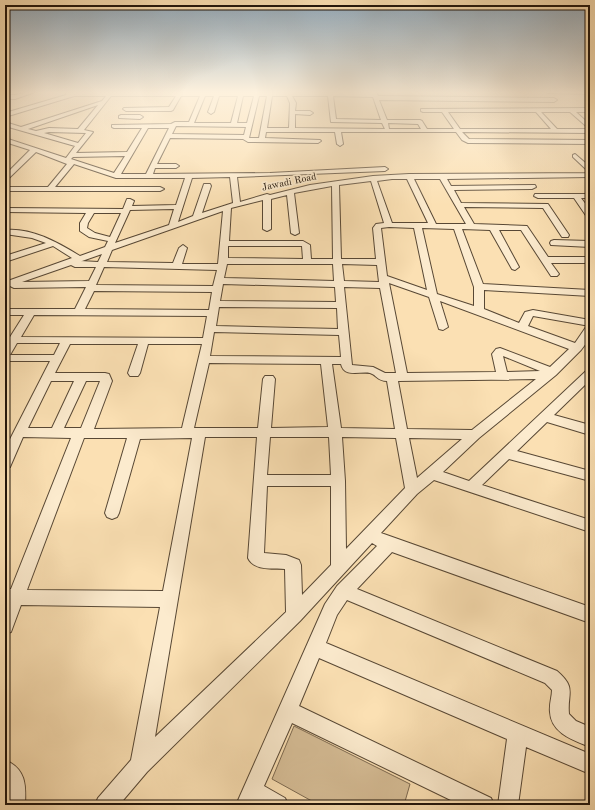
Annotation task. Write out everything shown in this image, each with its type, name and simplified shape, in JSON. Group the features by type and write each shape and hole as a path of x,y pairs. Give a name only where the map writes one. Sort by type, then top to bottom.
{"street":[{"path":"26,130 79,145"},
{"path":"36,133 49,130 90,132 79,145 71,161 50,189"},
{"path":"116,176 144,130"},
{"path":"148,176 171,130"},
{"path":"247,137 248,130"},
{"path":"262,140 264,130 590,131"},
{"path":"338,130 340,144"},
{"path":"458,130 465,140 469,141 590,142"},
{"path":"168,136 247,137 247,140 318,141"},
{"path":"5,140 116,176 232,175 273,185 302,174 396,169 406,170 419,176"},
{"path":"5,143 34,150"},
{"path":"5,179 34,150"},
{"path":"71,161 129,154"},
{"path":"575,156 590,170"},
{"path":"153,166 176,166"},
{"path":"302,174 310,187"},
{"path":"140,765 170,599 204,359 232,205 232,175"},
{"name":"Jawadi Road","path":"5,285 79,259 111,244 232,205 267,196 273,185 290,191 373,178 409,176 590,175"},
{"path":"189,176 197,217"},
{"path":"409,176 433,226"},
{"path":"442,176 471,227"},
{"path":"525,176 565,235"},
{"path":"373,178 389,225"},
{"path":"335,183 337,261 347,367 350,369 375,370 379,372 382,377 550,374"},
{"path":"173,225 179,207 207,186"},
{"path":"449,188 532,187"},
{"path":"5,189 160,189"},
{"path":"290,191 295,233"},
{"path":"267,196 267,229"},
{"path":"538,196 590,196"},
{"path":"576,196 590,215"},
{"path":"459,205 545,206"},
{"path":"501,205 512,222 526,229 554,274"},
{"path":"5,210 91,211 127,207 179,207"},
{"path":"79,312 127,207"},
{"path":"5,217 17,210"},
{"path":"91,211 84,223 83,230 111,244"},
{"path":"412,490 403,434 377,227 389,225 493,227 512,222"},
{"path":"418,226 443,327"},
{"path":"457,227 478,287 480,310"},
{"path":"493,227 515,267"},
{"path":"6,233 33,236 54,243 79,259"},
{"path":"5,259 54,243"},
{"path":"225,243 303,244 306,245 307,260"},
{"path":"554,243 590,244"},
{"path":"177,266 183,248"},
{"path":"66,264 177,266 307,260 381,262"},
{"path":"545,260 590,260"},
{"path":"5,285 218,285 384,282 434,295 480,310 576,348"},
{"path":"478,287 520,288 590,293"},
{"path":"5,312 79,312 341,305"},
{"path":"5,354 31,312"},
{"path":"522,327 529,314 533,313 590,323"},
{"path":"210,329 344,332"},
{"path":"105,805 140,765 294,615 412,490 432,474 474,435 550,374 583,341 590,329"},
{"path":"13,340 208,341"},
{"path":"5,463 47,376 67,340"},
{"path":"134,373 144,341"},
{"path":"503,376 497,354 498,351 503,351 550,374"},
{"path":"5,358 57,358"},
{"path":"204,359 346,361"},
{"path":"326,360 335,432 338,481 339,566"},
{"path":"5,626 11,597 106,379 105,377 101,376 47,376"},
{"path":"56,432 82,376"},
{"path":"269,379 260,480 256,558 259,560 286,562 293,565 294,615"},
{"path":"471,487 587,379"},
{"path":"544,418 590,430"},
{"path":"20,432 136,434 335,432 474,435"},
{"path":"112,513 136,434"},
{"path":"508,454 590,476"},
{"path":"432,474 590,526"},
{"path":"260,480 338,481"},
{"path":"369,535 389,544 590,616"},
{"path":"278,805 249,798 331,610 343,591 389,544"},
{"path":"343,591 552,676 560,685 560,717 571,729 590,737"},
{"path":"11,597 170,599"},
{"path":"315,647 590,764"},
{"path":"288,711 484,805"},
{"path":"508,805 518,733"},
{"path":"5,770 13,777 15,786 15,805"}],"shaded area":[{"path":"294,726 410,784 404,805 319,805 272,779"}]}
